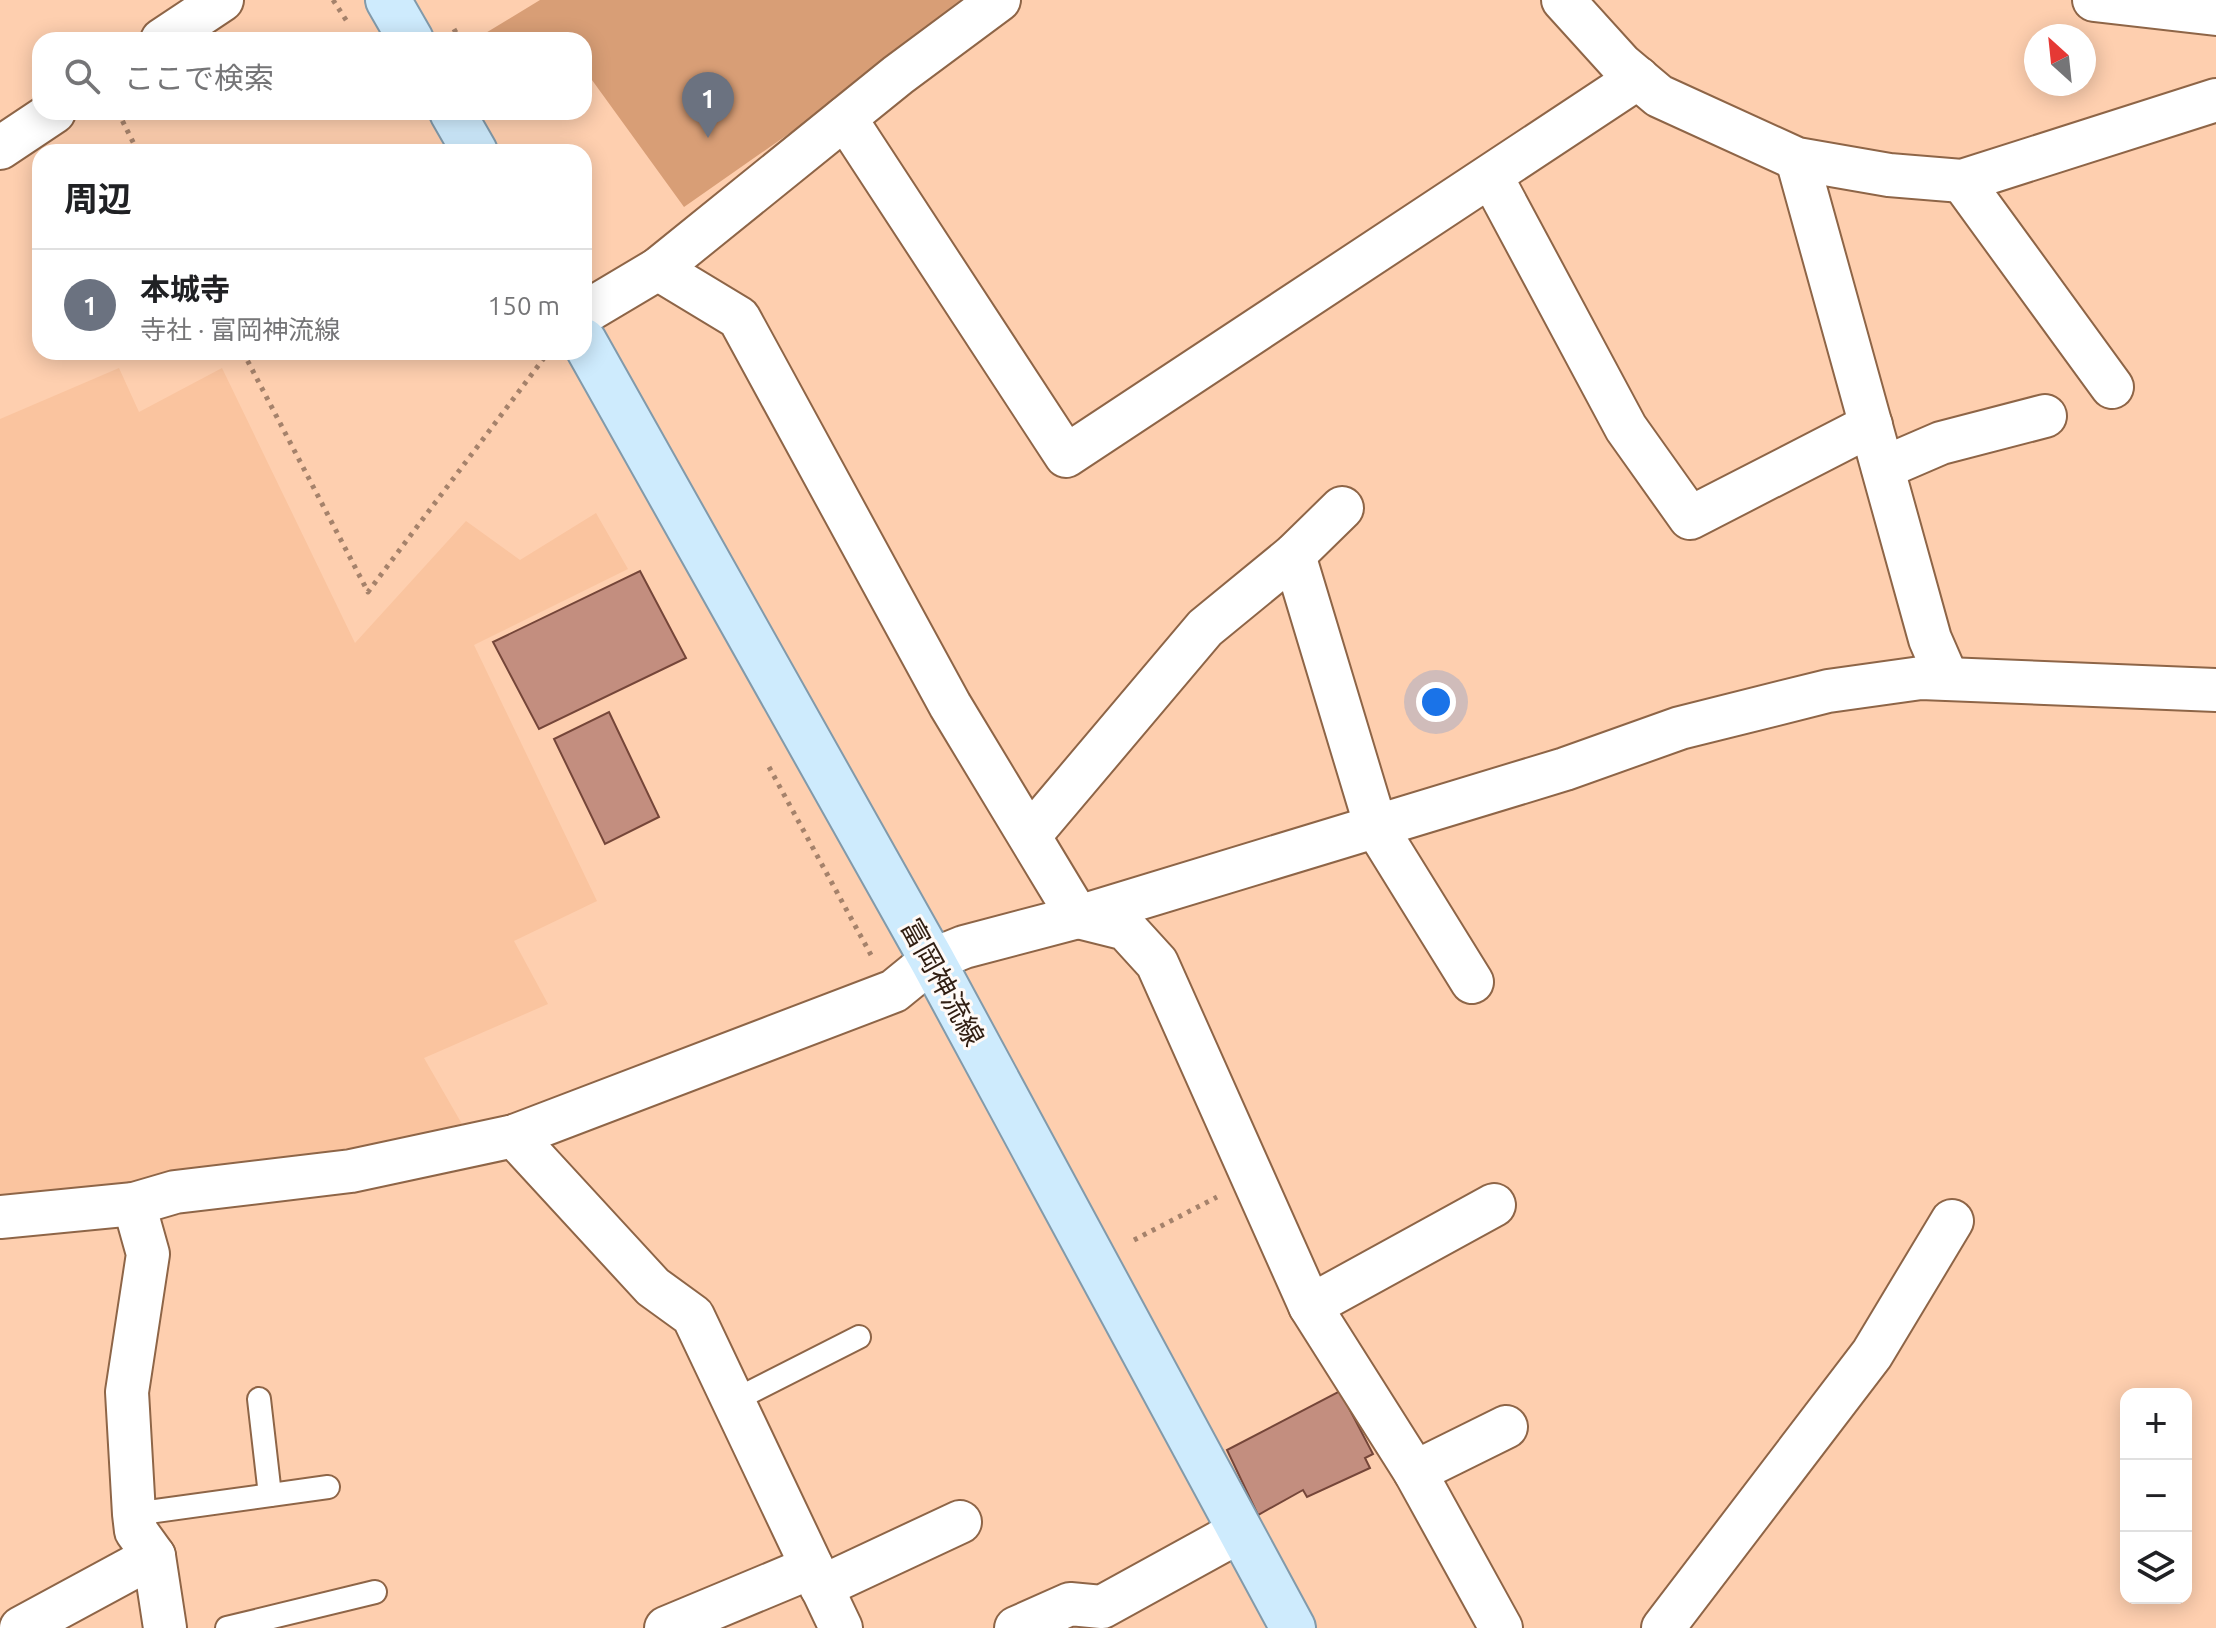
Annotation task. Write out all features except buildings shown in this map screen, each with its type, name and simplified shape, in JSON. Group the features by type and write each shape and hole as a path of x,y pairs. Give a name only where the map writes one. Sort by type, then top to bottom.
{"main road":[{"path":"388,0 406,32"},
{"path":"457,120 470,144"},
{"name":"富岡神流線","path":"574,360 932,960 1293,1628"}],"street":[{"path":"174,32 222,0"},
{"path":"592,308 658,269 845,118 999,0"},
{"path":"1563,0 1659,96 1797,159 1889,175 1962,181 2216,100"},
{"path":"2094,0 2201,9"},
{"path":"845,118 1066,456 1638,78"},
{"path":"0,148 42,120"},
{"path":"1797,159 1930,639 1947,678"},
{"path":"1491,176 1626,428 1690,518 1871,425"},
{"path":"1962,181 2112,387"},
{"path":"658,269 739,318 950,705 1031,834 1078,917 1126,929 1157,963 1310,1306 1415,1472 1501,1628"},
{"path":"1883,468 1941,443 2045,416"},
{"path":"1031,834 1205,628 1294,555 1342,508"},
{"path":"1294,555 1376,827 1472,982"},
{"path":"0,1217 134,1204 175,1192 351,1171 514,1136 894,991 932,960 1565,769 1680,728 1828,691 1921,678 2216,690"},
{"path":"514,1136 653,1287 693,1316 841,1628"},
{"path":"134,1204 148,1254 127,1392 134,1514 136,1531 154,1556 165,1628"},
{"path":"1310,1306 1494,1205"},
{"path":"1663,1628 1780,1479 1872,1354 1952,1221"},
{"path":"1415,1472 1506,1427"},
{"path":"666,1628 816,1577 960,1522"},
{"path":"1016,1628 1070,1604 1102,1607 1240,1531"},
{"path":"21,1628 154,1556"}],"lane":[{"path":"733,1401 859,1337"},
{"path":"259,1399 270,1495"},
{"path":"134,1514 328,1487"},
{"path":"227,1628 375,1592"}],"path":[{"path":"122,120 134,144"},
{"path":"247,360 368,592 555,360"},
{"path":"1095,1260 1253,1178"}],"shaded area":[{"path":"540,0 980,0 684,207 592,80 592,32 487,32"},
{"path":"119,368 139,412 222,368 355,643 466,521 520,560 596,513 628,569 474,645 597,901 514,941 548,1004 424,1058 466,1131 216,1171 0,1213 0,419"}],"place":[{"name":"本城寺","path":"708,138"}]}
